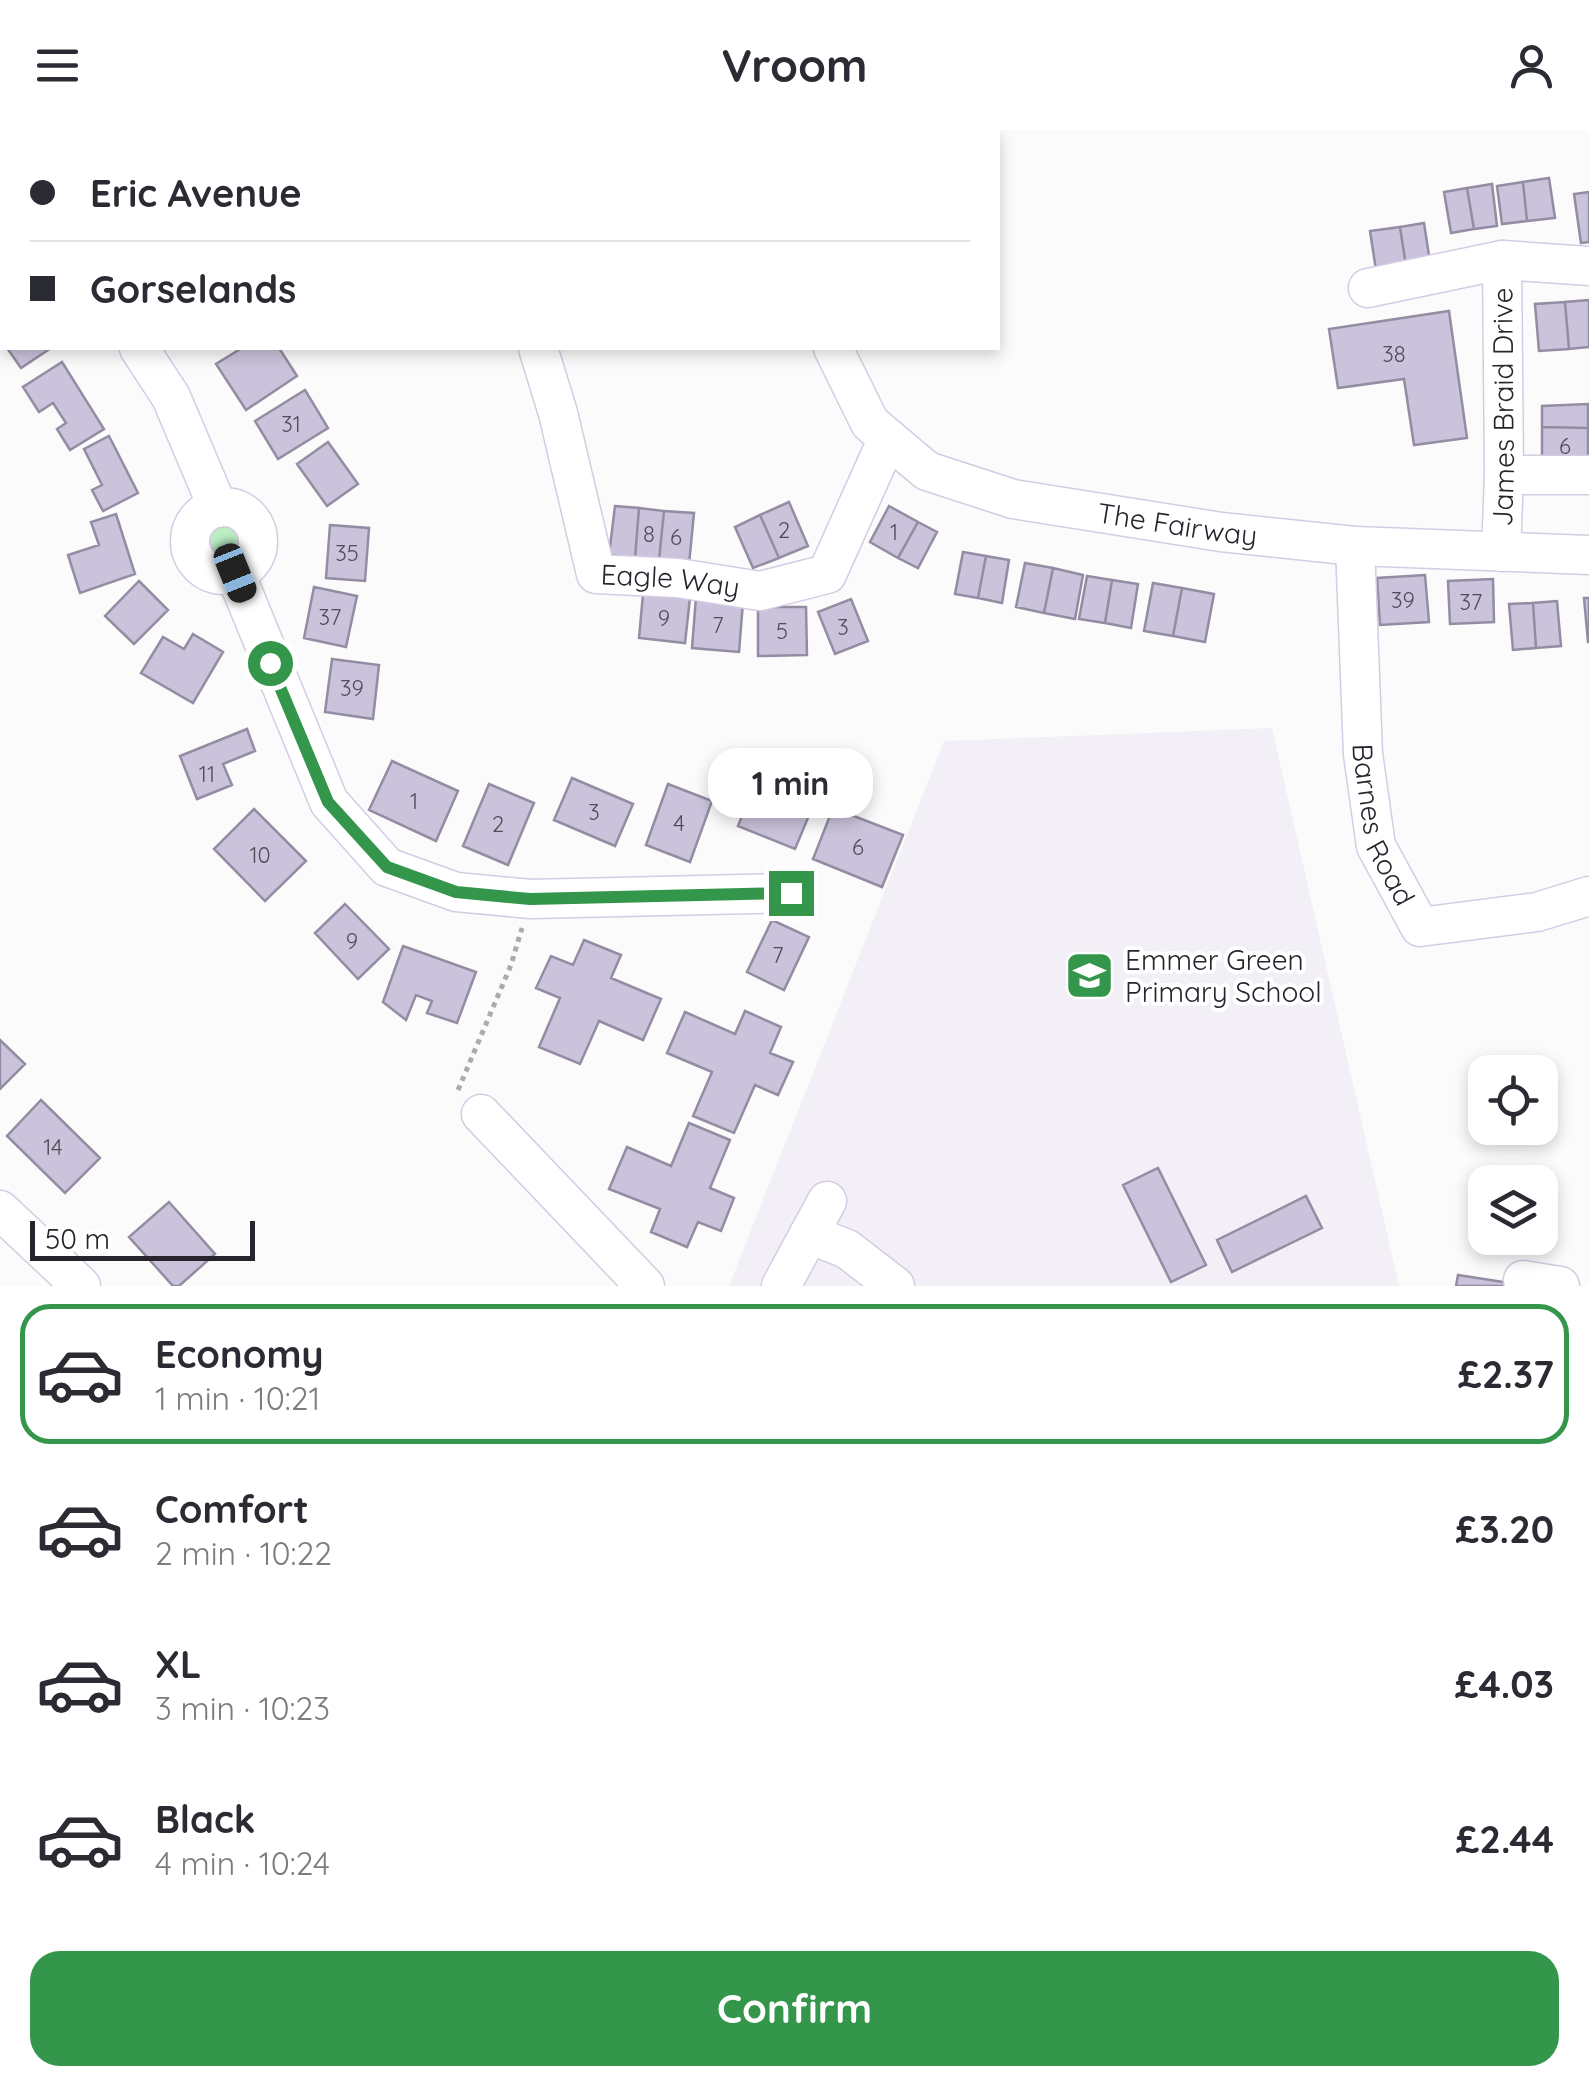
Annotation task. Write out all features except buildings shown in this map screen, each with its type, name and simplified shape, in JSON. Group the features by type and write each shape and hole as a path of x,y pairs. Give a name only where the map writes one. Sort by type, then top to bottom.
{"street":[{"name":"James Braid Drive","path":"1368,288 1502,260 1589,266"},
{"name":"James Braid Drive","path":"1501,552 1502,260"},
{"path":"140,350 171,397 218,508 199,518 192,527 191,549 203,568 224,575 235,573 328,802 387,867 456,892 530,899 791,893"},
{"name":"Eagle Way","path":"539,350 558,413 596,574 678,578 760,592 827,574 888,438"},
{"name":"The Fairway","path":"834,350 870,424 927,471 1013,499 1222,532 1355,546 1589,555"},
{"path":"1504,476 1589,475"},
{"name":"Barnes Road","path":"1355,546 1363,754 1376,846 1420,927 1538,912 1589,896"},
{"path":"481,1114 645,1286"},
{"path":"0,1210 80,1286"},
{"path":"781,1286 818,1217 847,1250 895,1286"},
{"path":"1523,1280 1560,1286"}],"shaded area":[{"name":"Emmer Green Primary School","path":"1272,728 1399,1286 729,1286 944,741"}],"green space":[{"path":"224,523 237,528 242,541 237,554 224,559 211,554 206,541 211,528"}],"place":[{"name":"Emmer Green Primary School","path":"1090,976"}],"route":[{"path":"270,663 328,802 387,867 456,892 530,899 791,893"}]}
